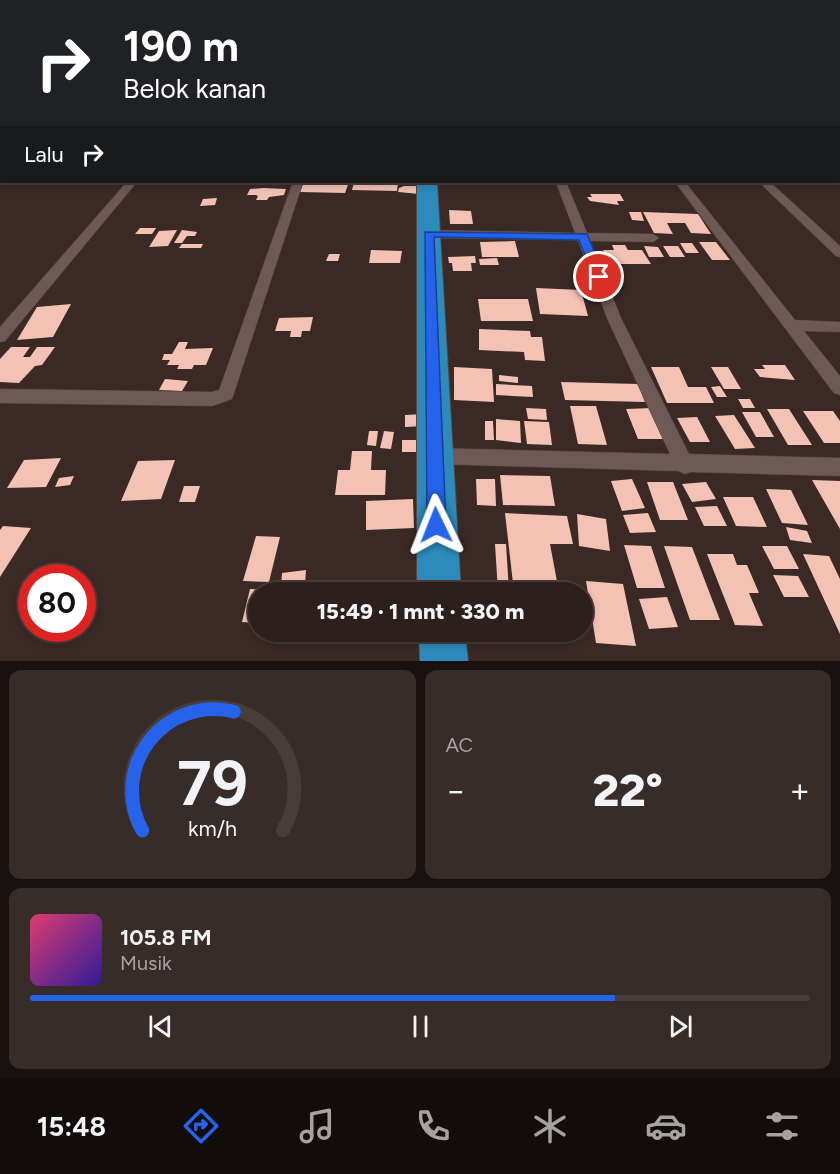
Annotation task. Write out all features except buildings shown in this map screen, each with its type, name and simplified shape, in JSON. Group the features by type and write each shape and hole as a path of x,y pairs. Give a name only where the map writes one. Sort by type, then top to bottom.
{"highway":[{"path":"427,183 439,582"},
{"path":"443,642 444,661"}],"street":[{"path":"0,337 131,183"},
{"path":"0,396 212,399 226,394 298,183"},
{"path":"561,183 614,318 685,465"},
{"path":"681,183 840,388"},
{"path":"765,183 840,253"},
{"path":"429,234 653,238"},
{"path":"792,325 840,327"},
{"path":"434,456 685,465 840,467"}],"route":[{"path":"436,525 429,234 583,237 599,277"}]}
